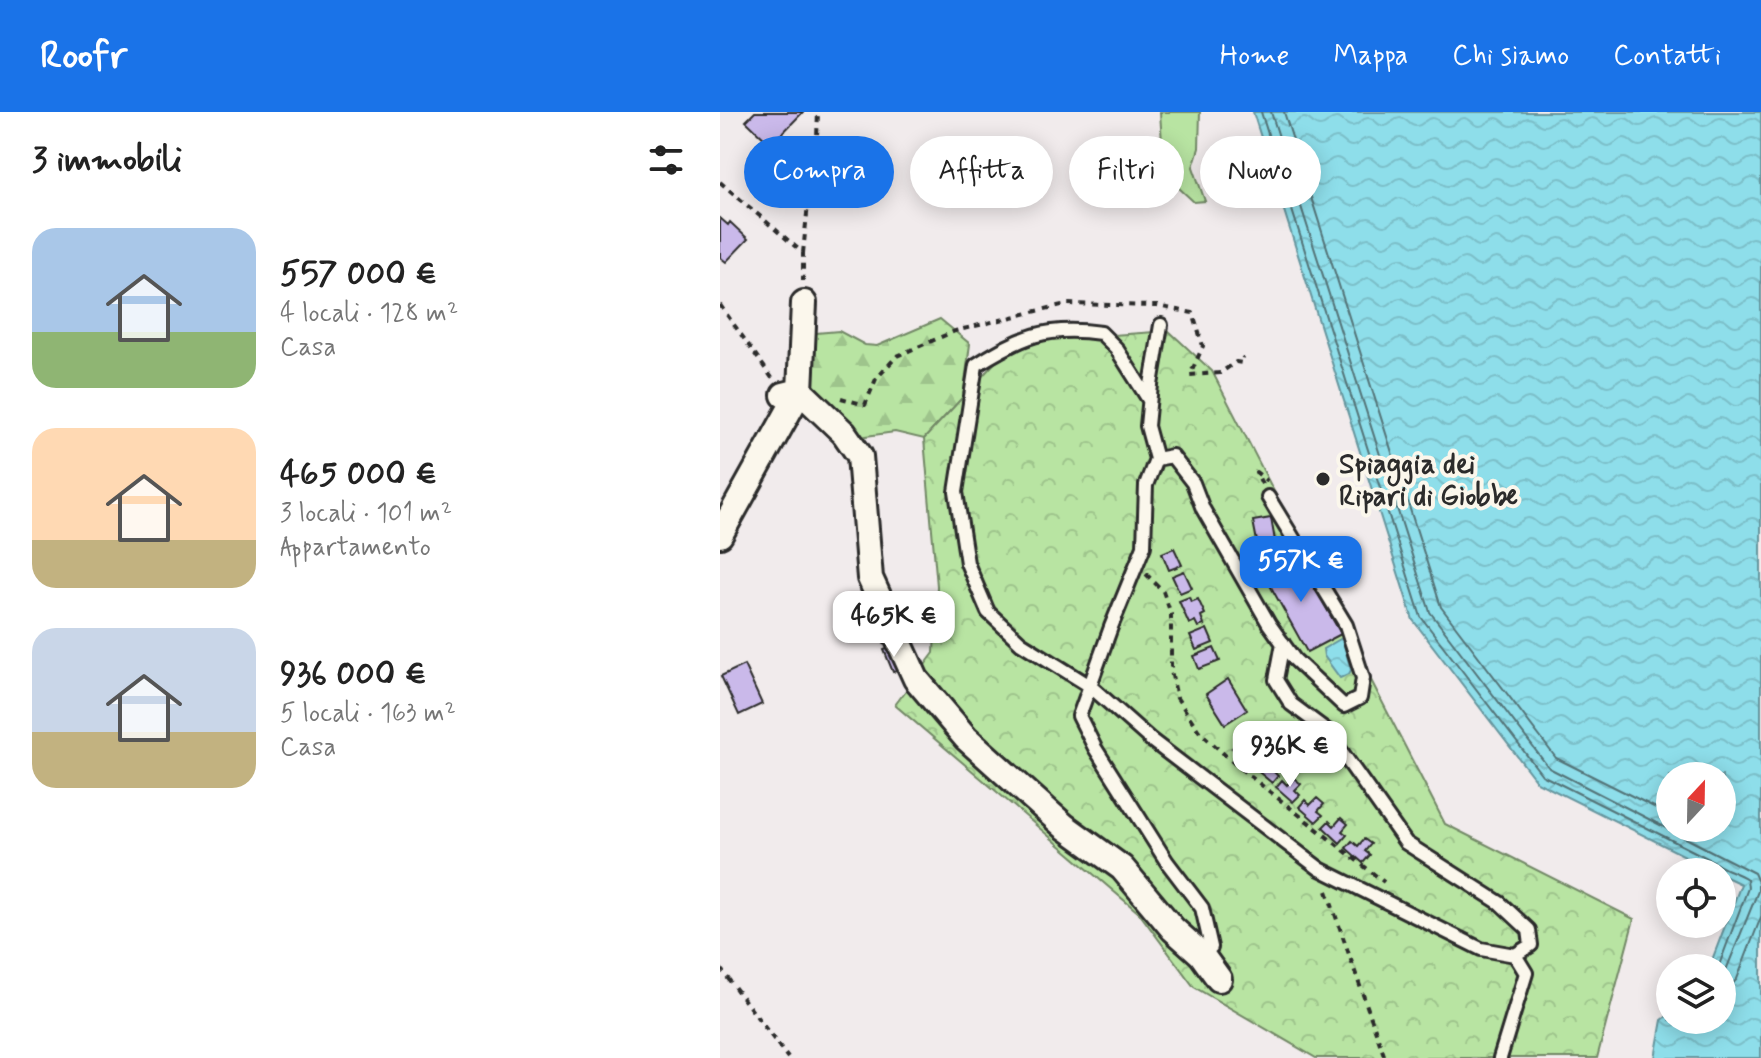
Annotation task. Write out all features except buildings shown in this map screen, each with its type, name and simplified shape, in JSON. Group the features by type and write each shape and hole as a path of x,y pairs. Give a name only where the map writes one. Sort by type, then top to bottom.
{"street":[{"path":"720,535 792,393 804,303"},
{"path":"792,393 844,433 860,456 870,578 916,679 966,738 1064,826 1122,868 1173,929 1201,954 1219,979"}],"lane":[{"path":"1161,325 1149,400 1147,426 1156,459 1146,485 1144,546 1079,716 1095,748 1167,862 1202,908 1211,947 1201,954"},
{"path":"1149,400 1116,348 1101,333 1068,330 1026,336 976,365 956,492 967,563 988,612 1021,643 1090,686 1151,740 1320,869 1481,949 1515,955 1531,945 1529,930 1500,903 1406,843 1326,730 1291,704 1276,680 1283,643"},
{"path":"1156,459 1172,456 1193,483 1210,522 1269,624 1294,659 1344,706 1360,698 1363,678 1346,625 1268,497"},
{"path":"1500,1058 1526,973 1515,955"}],"path":[{"path":"804,303 804,226 816,163 818,112"},
{"path":"720,182 803,253"},
{"path":"720,305 792,393"},
{"path":"1136,565 1163,591 1171,614 1171,671 1177,698 1199,731 1236,765 1388,887"},
{"path":"1320,869 1385,1058"},
{"path":"720,968 788,1058"}],"green space":[{"path":"1160,112 1200,112 1199,148 1193,167 1200,187 1200,201 1194,202 1184,193 1184,136 1162,136"},
{"path":"940,319 970,344 963,397 924,439 895,432 859,437 807,385 805,355 816,333 839,331 865,345 877,346"},
{"path":"1169,331 1212,371 1445,824 1634,919 1597,1058 1316,1058 1194,987 1139,913 895,705 934,653 937,586 924,439 1014,342"}],"water":[{"path":"1253,112 1761,112 1761,1058 1655,1058 1659,1034 1736,1034 1736,954 1714,954 1720,938 1736,938 1736,897 1741,884 1736,882 1736,858 1689,858 1657,842 1736,842 1736,762 1656,762 1656,842 1537,782 1413,620 1283,208 1321,208 1321,136 1261,136"},
{"path":"1342,638 1351,670 1340,678 1324,656 1323,649"}],"place":[{"name":"Spiaggia dei Ripari di Giobbe","path":"1323,479"}]}
